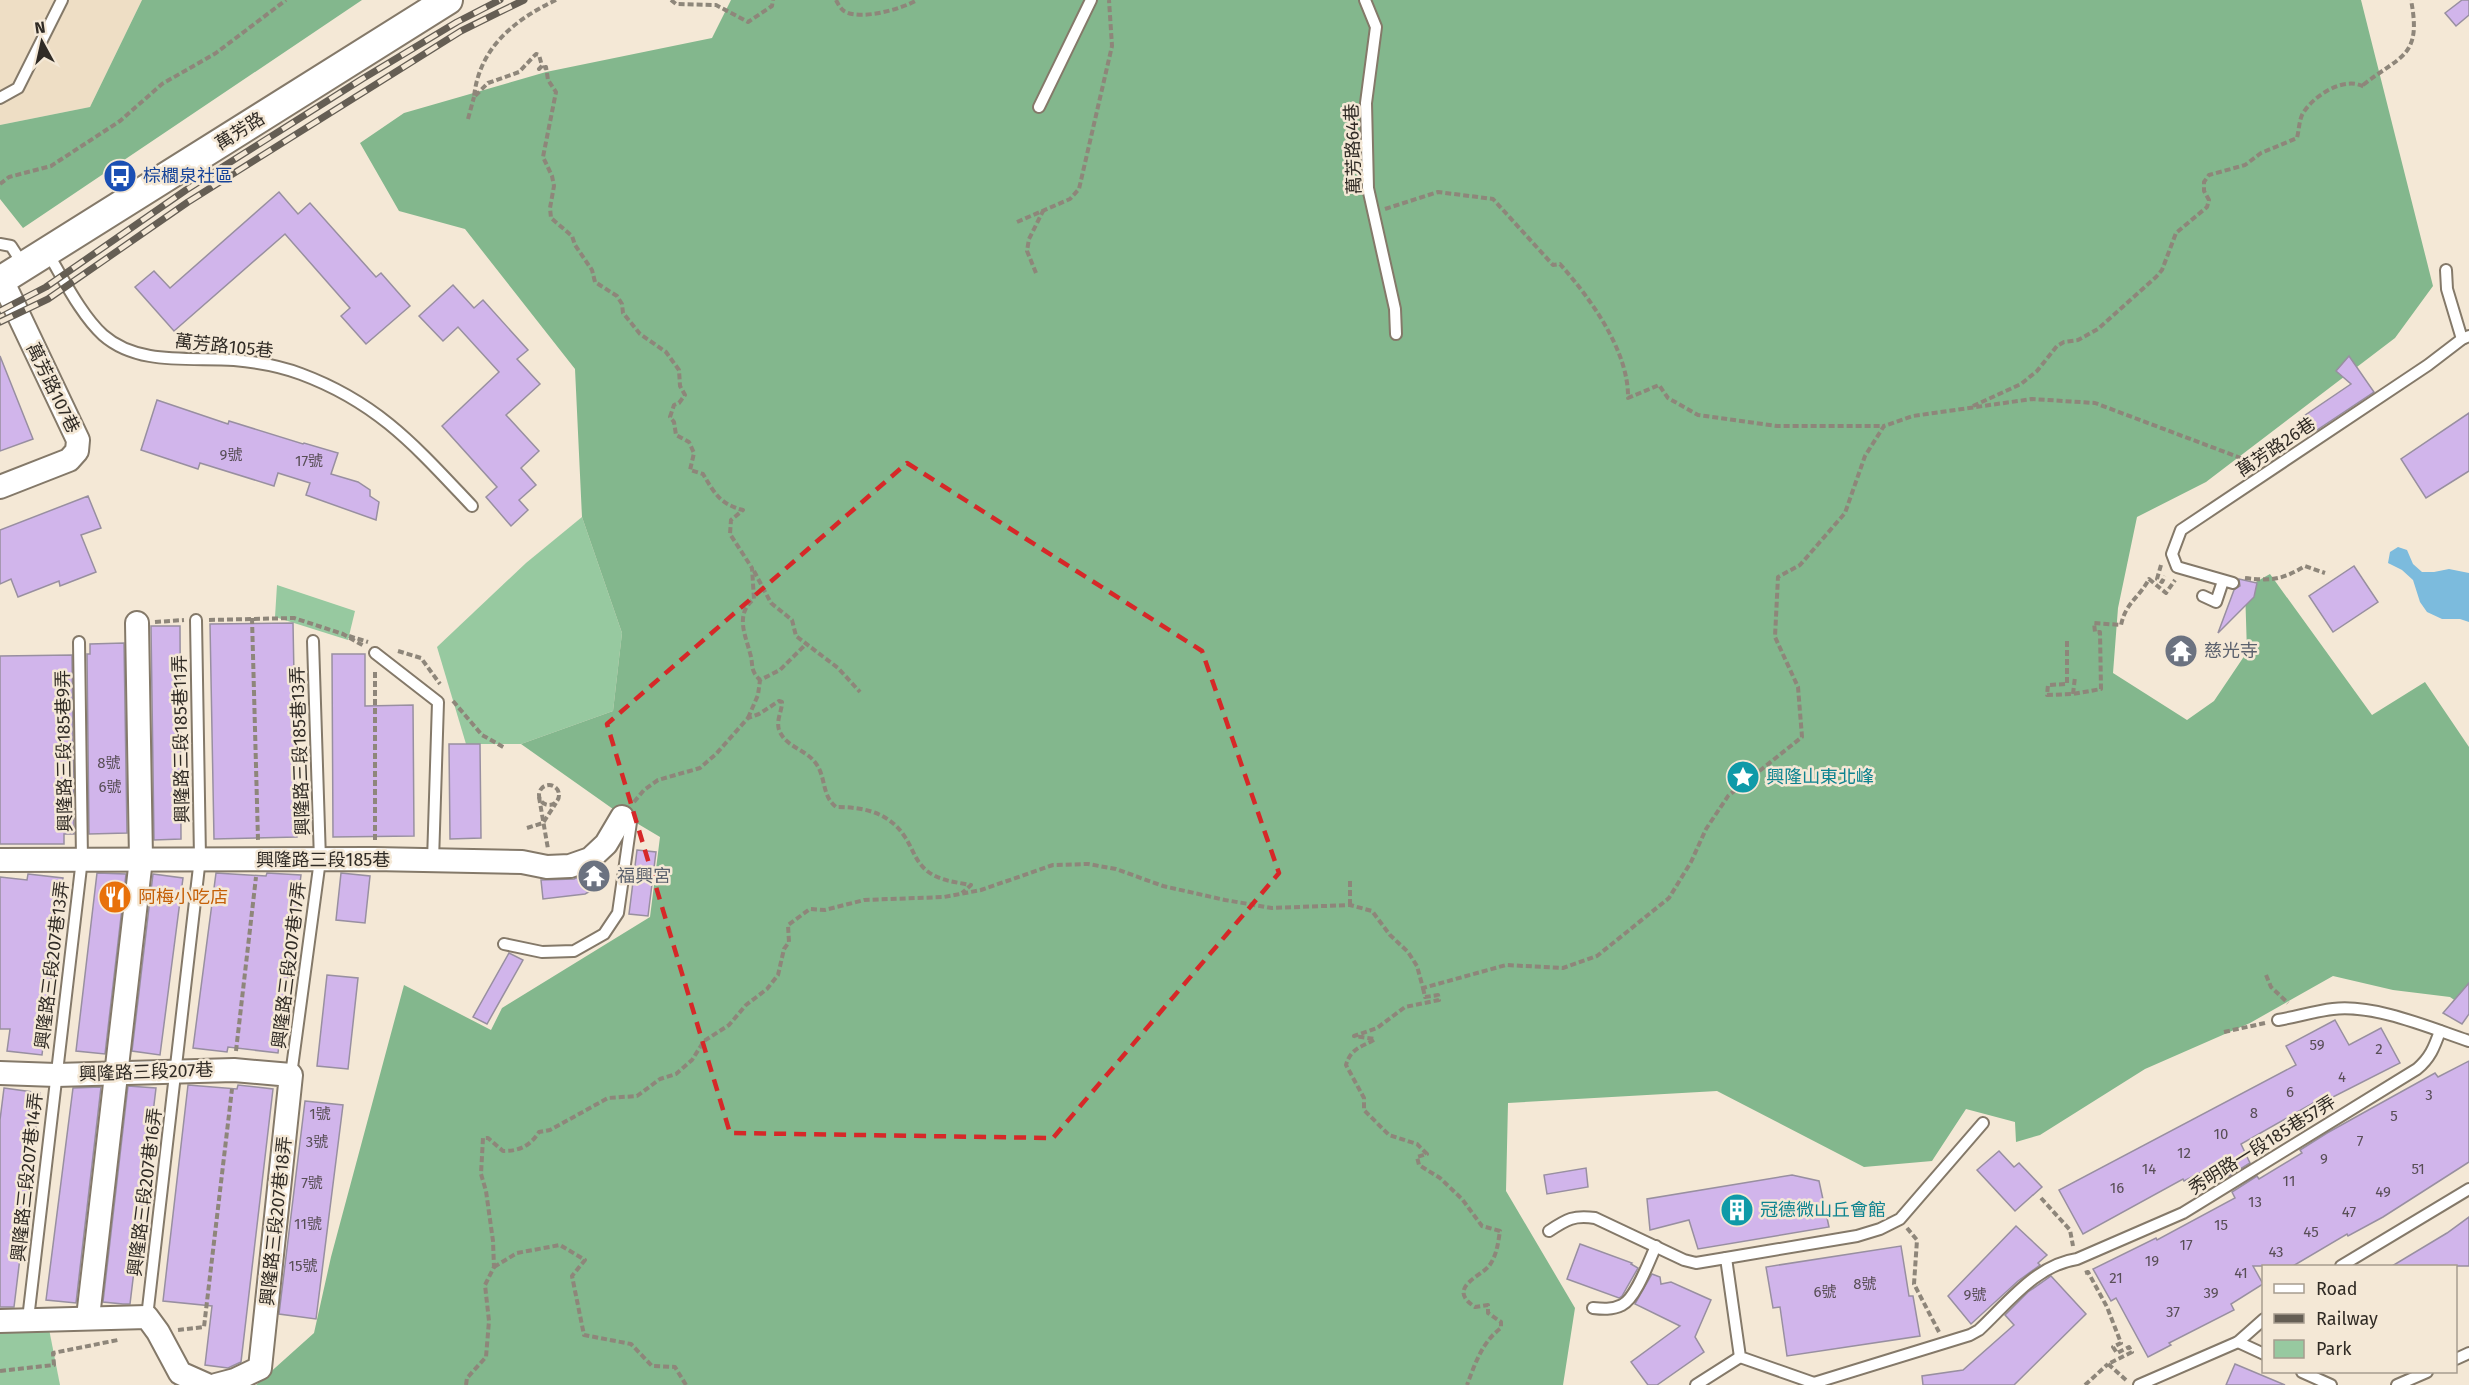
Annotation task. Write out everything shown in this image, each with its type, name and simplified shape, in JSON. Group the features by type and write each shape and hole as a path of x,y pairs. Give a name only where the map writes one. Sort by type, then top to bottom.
{"street":[{"name":"萬芳路","path":"18,270 448,0"},
{"name":"萬芳路107巷","path":"0,487 69,460 77,451 78,440 18,270"},
{"path":"88,1317 141,858 136,623"},
{"name":"興隆路三段185巷","path":"0,860 200,858 522,862 548,867 570,866 590,859 606,844 622,817"},
{"name":"興隆路三段207巷","path":"0,1073 56,1075 234,1070 291,1075"},
{"name":"興隆路三段207巷18弄","path":"216,1385 235,1380 260,1368 291,1075"},
{"path":"0,1322 88,1317 152,1324 180,1373 207,1385"}],"lane":[{"path":"0,98 18,88 62,0"},
{"path":"1039,107 1091,0"},
{"name":"萬芳路64巷","path":"1365,0 1376,27 1366,103 1368,188 1395,309 1396,334"},
{"name":"萬芳路105巷","path":"0,244 11,246 18,270 127,351 151,357 261,363 299,373 338,389 375,411 412,442 472,506"},
{"path":"2446,270 2447,290 2465,338"},
{"name":"萬芳路26巷","path":"2228,582 2177,567 2172,554 2181,530 2465,338"},
{"path":"2203,596 2216,602 2228,582"},
{"name":"興隆路三段185巷11弄","path":"176,1072 200,858 196,620"},
{"name":"興隆路三段185巷13弄","path":"313,641 320,860"},
{"name":"興隆路三段185巷9弄","path":"79,642 82,859"},
{"path":"375,653 438,702 433,861"},
{"path":"504,944 542,952 574,951 604,934 618,913 631,822 622,817"},
{"name":"興隆路三段207巷13弄","path":"56,1075 82,859"},
{"name":"興隆路三段207巷17弄","path":"291,1075 320,860"},
{"path":"2278,1020 2334,1009 2348,1009 2389,1015 2469,1041"},
{"name":"秀明路一段185巷57弄","path":"1814,1384 1979,1330 2039,1273 2060,1262 2076,1259 2183,1213 2417,1069 2433,1052 2440,1031"},
{"name":"興隆路三段207巷16弄","path":"152,1324 176,1072"},
{"name":"興隆路三段207巷14弄","path":"28,1319 56,1075"},
{"path":"1549,1231 1566,1219 1580,1216 1595,1218 1696,1263 1857,1236 1880,1229 1900,1219 1983,1123"},
{"path":"2343,1265 2469,1189"},
{"path":"1593,1308 1610,1309 1623,1305 1630,1298 1656,1246"},
{"path":"1725,1258 1740,1357"},
{"path":"2139,1385 2238,1342 2262,1321"},
{"path":"2238,1342 2262,1353"},
{"path":"1740,1357 1814,1384"},
{"path":"1696,1385 1740,1357"},
{"path":"2306,1373 2331,1385"},
{"path":"2397,1385 2423,1373"}],"path":[{"path":"0,184 9,177 51,166 120,121 162,84 216,53 286,0"},
{"path":"468,119 476,77 482,63 494,46 524,17 556,0"},
{"path":"672,0 676,4 716,4 748,22 772,6 773,0"},
{"path":"836,0 843,11 860,17 909,5 917,0"},
{"path":"1017,222 1070,198 1079,189 1113,46 1109,0"},
{"path":"1969,408 2020,384 2037,371 2057,346 2064,342 2078,340 2098,329 2156,277 2162,270 2176,233 2207,207 2209,200 2204,191 2204,182 2209,175 2245,165 2260,153 2297,138 2304,111 2328,90 2341,84 2364,86 2403,57 2411,47 2415,24 2411,0"},
{"path":"474,97 488,83 519,72 536,54 539,55 542,66 538,69 546,67 548,80 556,92 543,157 554,186 550,208 551,218 572,236 575,245 592,270 595,282 617,296 622,304 623,312 640,334 666,352 679,370 680,386 685,395 679,403 674,405 670,417 674,422 676,435 689,442 694,453 690,470 703,474 726,506 743,510 740,515 731,520 730,534 771,603 792,620 796,636 838,668 860,692"},
{"path":"1373,213 1438,192 1493,199 1553,265 1560,264 1579,285 1606,324 1629,383 1629,398 1659,385 1668,398 1698,415 1777,426 1884,426 1913,416 2032,399 2095,403 2271,470"},
{"path":"1036,273 1027,251 1029,239 1043,210"},
{"path":"1424,988 1506,964 1563,968 1597,956 1669,898 1691,862 1706,829 1728,796 1802,737 1798,687 1775,637 1778,578 1800,565 1845,513 1865,456 1884,426"},
{"path":"2228,582 2237,577 2265,580 2286,578 2305,566 2325,573"},
{"path":"752,568 754,599 746,605 742,621 745,641 751,654 752,672 760,680"},
{"path":"2067,641 2067,684 2048,685 2047,695 2073,694 2101,689 2100,632 2095,632 2094,622 2121,625 2124,610 2144,589 2149,579 2166,593 2170,586"},
{"path":"152,1324 204,1327 258,860 252,618"},
{"path":"136,623 294,618 343,634 375,653 375,850"},
{"path":"760,680 780,670 805,645"},
{"path":"2073,694 2075,677"},
{"path":"644,790 658,780 700,768 716,754 748,718 758,695 760,680"},
{"path":"748,718 759,714 776,702 782,702 778,717 779,728 785,741 812,758 818,766 828,801 836,807 858,807 877,813 895,825 905,837 915,860 928,872 946,881 971,885 961,894"},
{"path":"527,828 543,823 556,802 559,796 558,790 550,785 541,788 539,797 543,823"},
{"path":"539,797 546,805 556,802"},
{"path":"466,1385 467,1378 486,1357 489,1321 485,1285 494,1267 491,1231 481,1174 483,1138 488,1138 503,1150 517,1151 533,1142 539,1132 559,1126 608,1098 637,1096 660,1079 676,1074 692,1060 704,1041 729,1025 746,1005 767,989 778,975 784,949 789,942 788,925 810,909 825,910 864,900 944,897 981,890 1053,865 1088,864 1116,869 1174,888 1272,908 1350,904 1372,911 1390,935 1408,952 1416,966 1425,997 1438,995 1438,999 1405,1007 1377,1028 1354,1036 1375,1039 1361,1044 1347,1060 1346,1065 1364,1098 1364,1110 1389,1135 1417,1144 1427,1154 1417,1157 1419,1165 1440,1178 1462,1199 1482,1226 1497,1228 1500,1231 1497,1253 1488,1268 1472,1277 1465,1287 1465,1297 1469,1303 1475,1307 1488,1305 1488,1313 1501,1322 1501,1328 1492,1335 1480,1353 1467,1385"},
{"path":"1350,879 1350,904"},
{"path":"2266,975 2277,994 2302,1015"},
{"path":"2224,1032 2278,1020"},
{"path":"2041,1198 2070,1230 2077,1274 2088,1272 2107,1307 2121,1343 2113,1347 2117,1353 2129,1347 2132,1352 2108,1364 2085,1385"},
{"path":"1900,1219 1917,1240 1914,1284 1944,1343"},
{"path":"494,1267 517,1253 560,1245 585,1260 572,1276 584,1335 631,1344 652,1366 675,1366 686,1385"},
{"path":"0,1371 54,1365 53,1353 123,1339"},
{"path":"2108,1364 2131,1385"}],"highlighted area":[{"path":"907,463 1202,651 1279,873 1053,1138 730,1133 607,724"}],"shaded area":[{"path":"0,0 142,0 90,107 0,125"}],"green space":[{"path":"142,0 362,0 23,228 0,199 0,125 90,107"},
{"path":"731,0 2361,0 2433,286 2395,338 2206,482 2137,517 2118,608 2113,673 2187,720 2214,701 2247,652 2245,588 2270,574 2372,715 2425,682 2469,747 2469,1010 2450,997 2393,990 2333,976 2250,1023 2145,1069 2040,1135 2016,1142 2015,1122 1966,1109 1932,1161 1864,1167 1717,1091 1508,1103 1506,1191 1575,1308 1563,1385 256,1385 314,1333 331,1257 404,985 491,1030 502,1008 650,917 660,837 613,809 521,744 613,711 622,633 582,517 575,369 465,229 399,211 360,143 404,113 546,72 712,38"},
{"path":"582,517 622,633 613,711 521,744 466,744 437,647 526,563"},
{"path":"277,585 355,611 348,640 275,617"},
{"path":"49,1329 60,1385 0,1385 0,1333"}],"water":[{"path":"2398,547 2407,550 2413,564 2422,572 2449,569 2469,573 2469,622 2460,619 2442,619 2427,612 2420,602 2413,580 2402,570 2388,563 2390,552"}],"building":[{"path":"2462,0 2469,0 2469,15 2456,26 2445,13"},
{"path":"279,192 298,214 310,203 376,277 381,273 410,306 366,344 341,316 350,308 285,234 174,331 135,287 154,271 170,288"},
{"path":"453,285 474,308 483,300 528,350 517,359 540,384 506,415 539,451 521,468 536,485 519,500 528,510 511,526 486,497 497,487 442,426 499,372 458,327 443,341 419,316"},
{"path":"0,356 33,439 0,451"},
{"path":"2349,356 2374,392 2308,436 2298,420 2351,384 2336,371"},
{"path":"157,400 228,424 229,421 338,453 331,474 358,482 370,490 370,496 379,502 376,520 306,495 310,483 278,473 274,486 200,463 198,469 141,450"},
{"path":"2469,413 2469,471 2426,498 2401,459"},
{"path":"88,496 101,528 81,535 96,572 60,586 59,581 18,597 11,579 0,584 0,530"},
{"path":"2354,566 2378,602 2333,632 2309,596"},
{"path":"2239,579 2257,583 2254,597 2218,633 2234,590 2240,586"},
{"path":"293,623 297,837 214,839 210,624"},
{"path":"151,626 180,626 181,839 154,840"},
{"path":"124,643 127,833 89,834 87,654 90,654 90,644"},
{"path":"332,654 365,654 365,706 413,705 414,836 333,837"},
{"path":"72,655 74,834 64,834 64,844 0,844 0,656"},
{"path":"449,744 480,744 481,838 450,839"},
{"path":"637,850 656,852 648,916 629,914"},
{"path":"601,867 607,882 585,894 543,899 541,880 574,879"},
{"path":"97,873 126,874 105,1054 76,1051"},
{"path":"216,873 266,876 267,873 301,875 278,1053 228,1047 227,1052 193,1048"},
{"path":"341,873 370,876 365,923 336,920"},
{"path":"28,874 63,878 42,1055 7,1051 10,1029 0,1029 0,877 27,880"},
{"path":"153,874 183,878 160,1055 132,1051"},
{"path":"509,953 523,960 487,1024 473,1017"},
{"path":"327,975 358,978 348,1069 317,1066"},
{"path":"2469,983 2469,1014 2462,1024 2443,1013"},
{"path":"2335,1020 2349,1045 2381,1028 2400,1063 2331,1098 2329,1094 2241,1144 2250,1163 2229,1176 2221,1162 2184,1181 2183,1179 2083,1234 2059,1190 2296,1065 2286,1046"},
{"path":"2469,1061 2469,1162 2383,1217 2348,1236 2347,1234 2295,1265 2253,1266 2262,1285 2231,1304 2234,1310 2169,1343 2171,1345 2148,1357 2116,1298 2111,1301 2093,1269 2156,1238 2157,1240 2235,1198 2232,1192 2257,1176 2259,1179 2302,1153 2300,1150 2327,1133 2435,1073 2438,1077"},
{"path":"188,1085 237,1089 238,1085 273,1089 241,1362 228,1368 205,1365 212,1306 163,1301"},
{"path":"128,1086 156,1088 130,1304 123,1304 103,1302"},
{"path":"101,1087 76,1303 46,1300 73,1088"},
{"path":"4,1088 40,1093 14,1307 0,1307 0,1120"},
{"path":"305,1101 343,1105 316,1319 279,1314"},
{"path":"1999,1151 2014,1167 2019,1163 2042,1187 2015,1211 1977,1170"},
{"path":"1586,1168 1588,1187 1547,1194 1544,1175"},
{"name":"冠德微山丘會館","path":"1792,1175 1819,1181 1829,1227 1698,1249 1689,1220 1650,1230 1647,1199"},
{"path":"2469,1217 2469,1266 2394,1265"},
{"path":"2016,1226 2047,1255 2038,1263 2040,1265 2018,1281 1971,1324 1948,1296"},
{"path":"1580,1244 1632,1263 1638,1268 1622,1296 1619,1298 1567,1279"},
{"path":"1901,1246 1909,1296 1913,1296 1920,1336 1787,1356 1780,1307 1773,1308 1766,1267"},
{"path":"1652,1274 1660,1277 1661,1284 1671,1282 1711,1300 1695,1337 1704,1352 1657,1385 1648,1385 1631,1362 1680,1326 1635,1304"},
{"path":"2051,1276 2086,1314 2014,1385 1923,1385 1922,1376 1963,1370 2014,1325 2005,1315 2028,1292"},
{"path":"2235,1364 2285,1385 2226,1385"}],"railway":[{"path":"0,311 46,287 186,190 362,79 457,22 500,0"},
{"path":"0,322 48,299 188,202 461,31 524,0"}],"place":[{"name":"棕櫚泉社區","path":"120,176"},
{"name":"慈光寺","path":"2181,651"},
{"name":"興隆山東北峰","path":"1743,777"},
{"name":"福興宮","path":"594,876"},
{"name":"阿梅小吃店","path":"115,897"},
{"name":"冠德微山丘會館","path":"1737,1210"}]}
